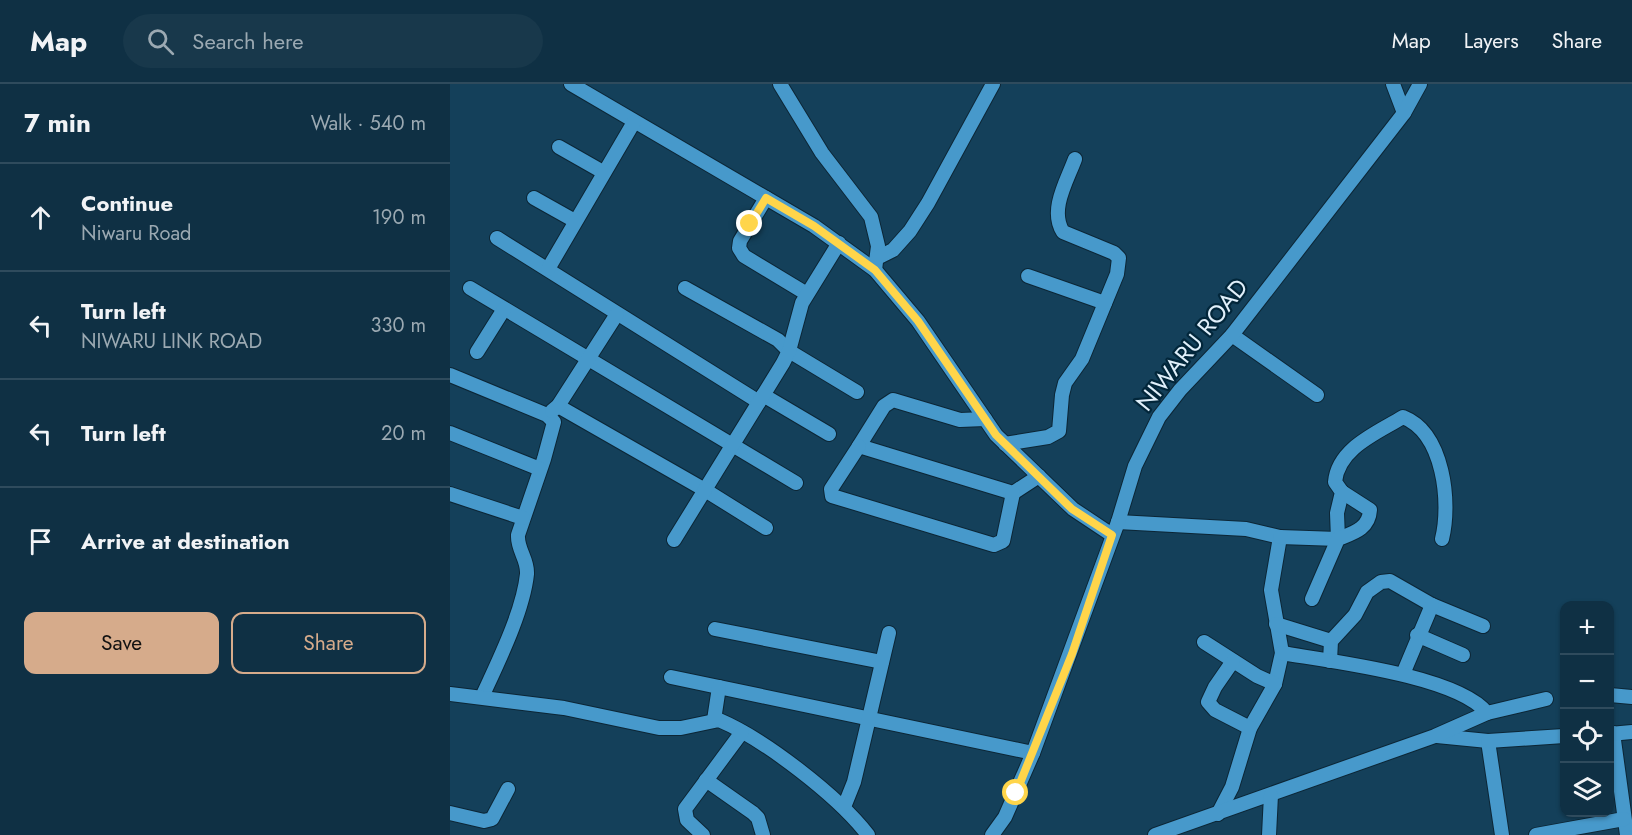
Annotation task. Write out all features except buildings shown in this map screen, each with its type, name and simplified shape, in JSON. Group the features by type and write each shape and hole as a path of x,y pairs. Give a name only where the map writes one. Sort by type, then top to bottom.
{"street":[{"path":"572,84 876,264 985,419 1005,444 1072,509 1115,528 1246,530 1280,537 1338,539 1358,531 1369,516 1370,510 1341,492 1335,482 1339,464 1370,437 1403,417 1409,419 1434,450 1441,468 1446,509 1442,539"},
{"path":"780,84 822,153 871,217 878,246 876,264"},
{"path":"876,264 900,243 916,222 993,84"},
{"path":"1394,84 1404,113"},
{"name":"NIWARU ROAD","path":"992,835 1005,817 1033,753 1072,654 1135,466 1159,417 1180,390 1232,335 1404,113 1420,84"},
{"path":"548,269 634,122"},
{"path":"559,147 603,172"},
{"path":"1005,444 1047,438 1059,431 1065,383 1082,358 1117,274 1119,258 1114,253 1063,232 1057,219 1057,210 1075,159"},
{"path":"534,198 575,221"},
{"path":"766,198 740,241 739,248 744,256 807,294"},
{"path":"497,238 617,314 761,398 829,434"},
{"path":"675,540 789,351 795,320 807,294 839,243"},
{"path":"1028,276 1105,303"},
{"path":"470,288 732,447 796,483"},
{"path":"684,288 778,340 789,351 857,392"},
{"path":"477,352 504,309"},
{"path":"482,697 523,592 526,565 517,547 523,518 554,428 553,411 617,314"},
{"path":"1232,335 1317,395"},
{"path":"450,375 553,411 705,490 766,528"},
{"path":"985,419 960,420 893,400 884,406 831,489 832,496 994,545 1004,541 1013,493 1039,476"},
{"path":"450,433 540,469"},
{"path":"859,446 1013,493"},
{"path":"1312,599 1338,539 1337,513 1341,492"},
{"path":"450,494 523,518"},
{"path":"1218,814 1232,787 1250,728 1275,684 1282,654 1271,590 1280,537"},
{"path":"1330,661 1331,641 1355,615 1367,592 1381,582 1390,581 1431,605 1483,626"},
{"path":"1403,674 1431,605"},
{"path":"1276,624 1331,641"},
{"path":"715,629 882,662"},
{"path":"844,807 854,782 889,633"},
{"path":"1417,635 1462,655"},
{"path":"1204,642 1275,684"},
{"path":"1282,654 1403,674 1465,697 1482,707 1487,713"},
{"path":"1233,661 1215,687 1208,702 1215,710 1250,728"},
{"path":"671,677 1033,753"},
{"path":"714,720 719,687"},
{"path":"450,694 482,697 498,702 564,708 658,728 681,728 714,720 764,744 844,807 868,835"},
{"path":"1614,695 1632,697"},
{"path":"1155,835 1435,736 1487,713 1546,699"},
{"path":"703,835 687,820 685,809 742,732"},
{"path":"1614,734 1632,732"},
{"path":"1435,736 1488,741 1560,736"},
{"path":"1488,741 1502,835"},
{"path":"1614,754 1624,819 1629,834"},
{"path":"706,780 753,813 760,824 763,835"},
{"path":"450,813 484,821 492,819 508,789"},
{"path":"1269,835 1271,795"},
{"path":"1536,835 1624,819"}],"route":[{"path":"750,224 766,198 814,226 875,270 918,321 996,435 1072,509 1112,535 1072,654 1016,793"}]}
